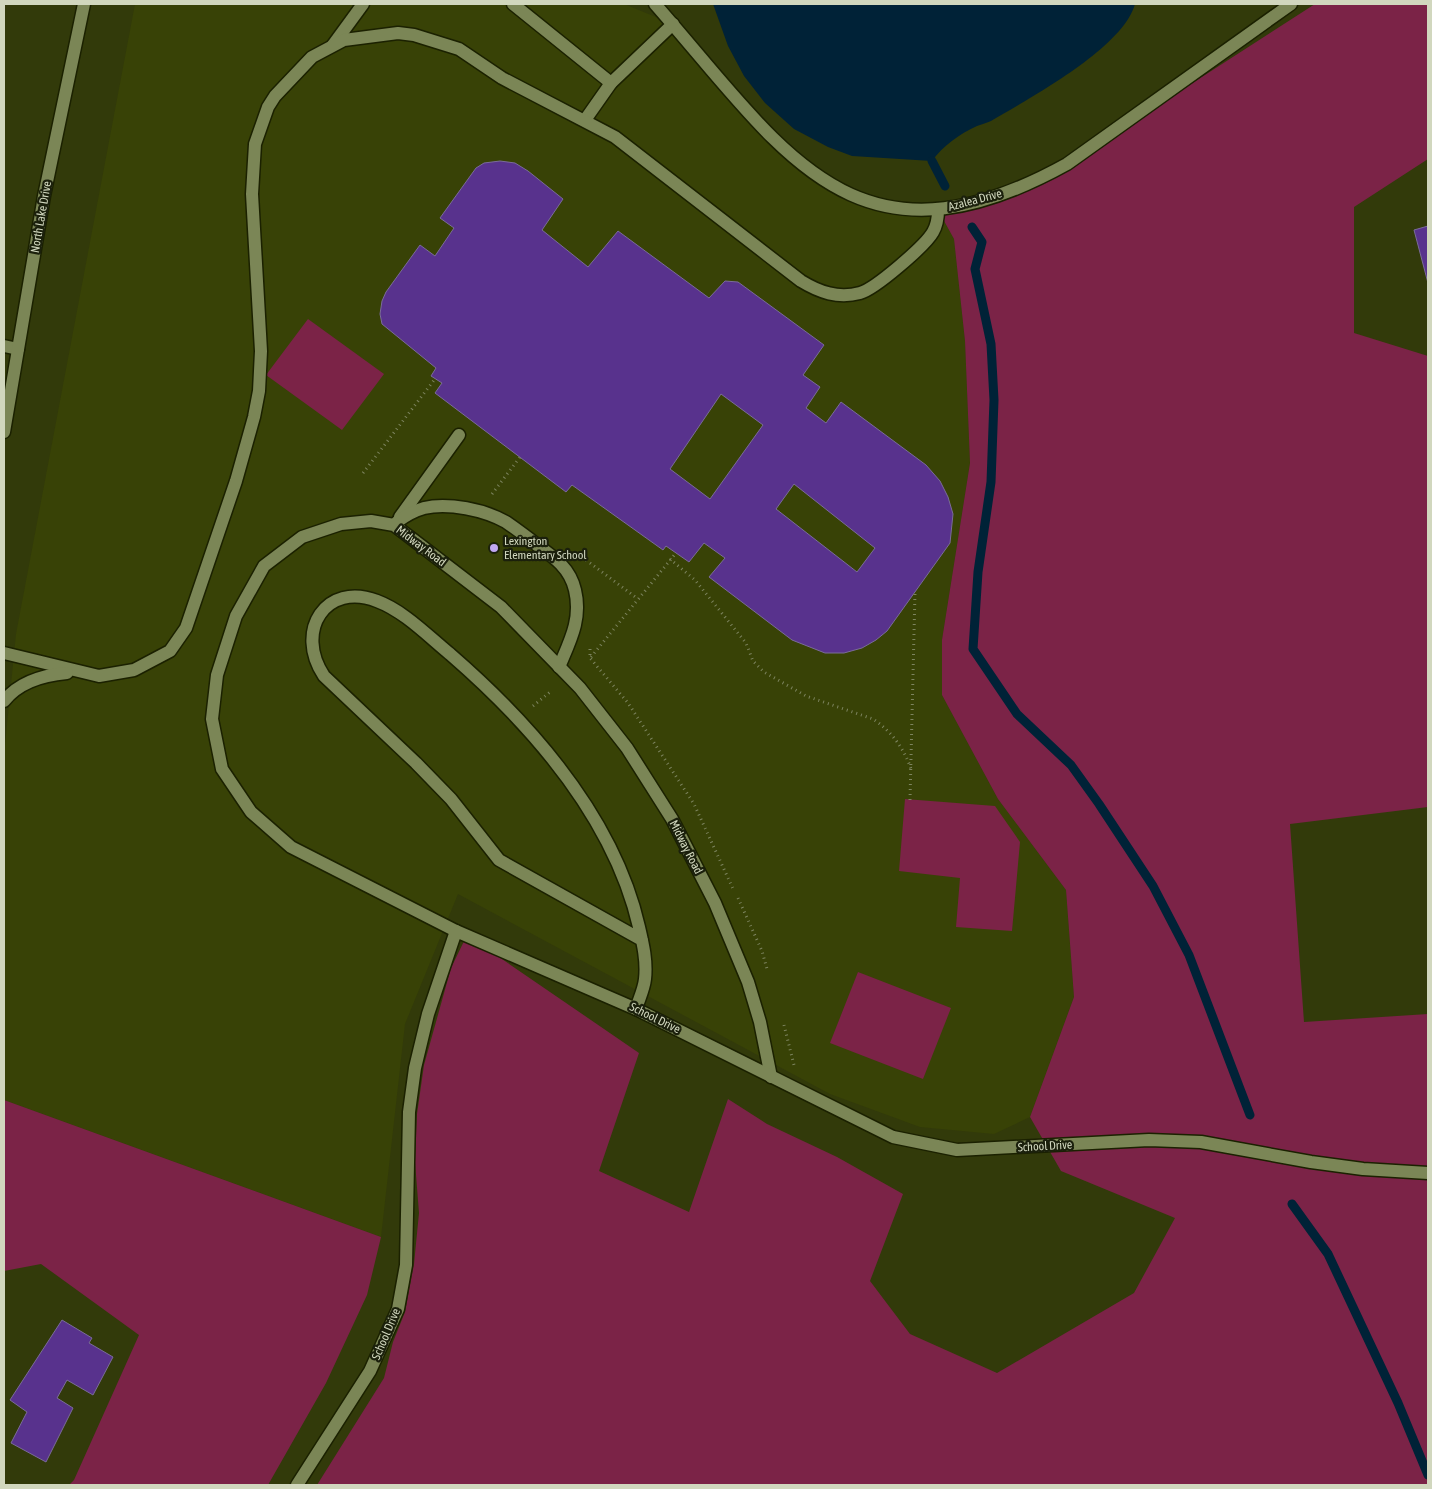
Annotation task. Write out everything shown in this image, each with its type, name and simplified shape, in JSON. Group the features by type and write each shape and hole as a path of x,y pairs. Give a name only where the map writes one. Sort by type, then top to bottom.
{"street":[{"name":"North Lake Drive","path":"4,432 44,196 84,4"},
{"path":"331,47 363,4"},
{"path":"514,4 611,83"},
{"name":"Azalea Drive","path":"655,4 781,148 828,184 852,197 877,205 905,210 938,210 964,206 1020,187 1067,164 1291,4"},
{"path":"585,120 611,83 673,24"},
{"path":"4,653 74,672 99,676 134,670 170,651 186,628 236,480 254,417 259,391 261,350 252,194 255,144 268,107 275,96 312,57 344,40 398,34 459,49 502,78 615,137 801,281 825,293 847,295 870,289 930,237 937,223 938,210"},
{"path":"4,346 18,349"},
{"path":"395,523 459,435"},
{"path":"395,523 413,511 426,507 456,508 488,514 505,522 560,562 570,575 578,609 576,629 559,667"},
{"name":"Midway Road","path":"456,931 299,851 251,812 222,769 212,718 216,675 236,616 264,566 302,537 341,524 371,521 395,523 500,607 580,688 627,748 672,819 715,903 748,982 760,1022 771,1077"},
{"path":"636,1008 645,982 644,952 642,940 634,908 603,834 563,774 517,718 479,679 388,605 366,597 349,597 335,602 324,609 319,616 312,635 312,652 319,668 445,793 499,860 642,940"},
{"path":"4,701 11,691 46,675 74,672"},
{"name":"School Drive","path":"297,1485 370,1371 398,1309 406,1265 409,1112 415,1068 428,1014 456,931 636,1008 893,1137 958,1150 1149,1140 1201,1142 1311,1162 1363,1169 1428,1173"}],"path":[{"path":"363,473 436,379"},
{"path":"492,494 520,457"},
{"path":"590,658 676,552"},
{"path":"670,559 695,580 746,643 758,667 806,696 873,718 901,746 911,769"},
{"path":"910,800 915,592"}],"shaded area":[{"name":"Lexington Elementary School","path":"135,4 624,4 673,24 781,148 852,197 938,210 954,239 965,341 970,463 942,640 942,695 998,799 1066,890 1074,997 1030,1117 994,1134 920,1127 830,1094 458,894 405,1024 381,1237 4,1100 4,755 16,634"},
{"path":"1315,4 1428,4 1428,159 1354,207 1354,333 1428,356 1428,807 1290,824 1304,1022 1428,1014 1428,1485 317,1485 384,1378 393,1342 405,1312 414,1264 419,1213 415,1162 417,1114 424,1065 451,968 467,935 639,1053 599,1171 689,1212 728,1099 767,1124 837,1157 903,1194 870,1281 910,1334 997,1373 1134,1293 1175,1218 1061,1171 1030,1117 1074,997 1066,890 998,799 942,695 942,640 970,463 965,341 954,239 938,210 1067,164"},
{"path":"308,319 384,374 342,430 266,375"},
{"path":"905,799 995,806 1020,842 1012,931 956,927 960,878 899,871"},
{"path":"858,972 951,1008 923,1079 830,1043"},
{"path":"4,1100 381,1237 367,1295 326,1383 268,1485 69,1485 74,1480 139,1335 41,1264 4,1271"}],"water":[{"path":"713,4 1135,4 1127,21 1113,38 1094,54 1028,99 991,121 964,133 946,145 932,161 852,156 828,147 794,129 765,103 744,76 728,46"}],"building":[{"path":"500,161 515,163 563,199 542,230 588,267 618,231 709,298 725,281 738,282 824,345 803,375 820,387 806,408 826,423 841,402 926,465 940,481 948,497 953,514 950,543 887,631 862,648 844,653 825,653 792,640 709,577 725,558 704,543 689,562 666,546 663,550 572,485 566,492 435,393 442,383 431,376 436,368 382,324 380,314 382,301 386,292 420,245 435,256 454,228 440,218 476,168 484,163","holes":["721,394 763,425 710,499 670,469","794,484 875,548 857,572 776,509"]},
{"path":"1428,226 1428,283 1414,230"},
{"path":"62,1320 92,1338 89,1343 113,1357 93,1395 67,1380 57,1398 73,1408 46,1462 11,1443 27,1412 10,1400"}],"waterway":[{"path":"932,161 945,186"},
{"path":"972,227 982,242 975,269 991,344 994,400 991,482 978,572 973,649 1017,714 1071,765 1153,886 1189,955 1250,1115"},
{"path":"1292,1204 1328,1254 1398,1403 1428,1475"}],"place":[{"name":"Lexington Elementary School","path":"494,548"}]}
